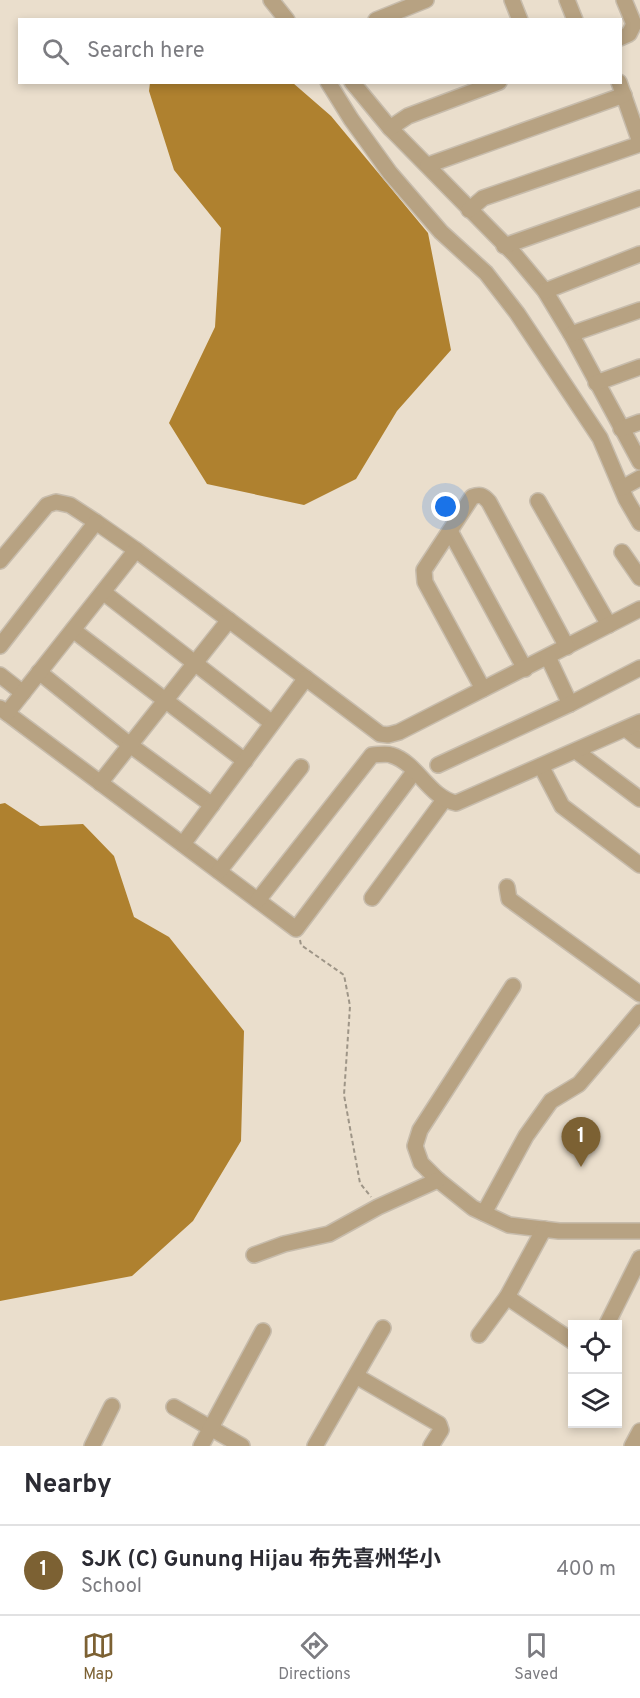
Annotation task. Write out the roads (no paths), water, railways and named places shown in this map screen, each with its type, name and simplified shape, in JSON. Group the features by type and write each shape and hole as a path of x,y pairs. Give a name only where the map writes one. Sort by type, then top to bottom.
{"street":[{"path":"271,0 285,18"},
{"path":"381,18 426,0"},
{"path":"512,0 518,18"},
{"path":"567,0 574,18"},
{"path":"622,38 629,34 634,24 624,0"},
{"path":"329,84 390,173 441,232 486,273 517,313 600,438 626,500 640,523"},
{"path":"390,128 408,116 494,84"},
{"path":"360,85 390,128 429,165 469,210 515,255 545,291 571,334 640,462"},
{"path":"429,165 621,89 640,143 483,198 469,210"},
{"path":"504,246 640,198"},
{"path":"545,291 640,255"},
{"path":"571,334 640,310"},
{"path":"596,383 640,367"},
{"path":"621,429 640,422"},
{"path":"622,488 640,478"},
{"path":"483,689 423,575 424,570 472,497 478,494 484,496 567,647"},
{"path":"538,501 609,625"},
{"path":"0,561 47,505 56,502 70,505 136,550 380,734 388,735 399,732 525,669 640,609"},
{"path":"0,646 96,522"},
{"path":"450,531 525,669"},
{"path":"136,550 23,693 4,711 297,929 414,772"},
{"path":"622,552 640,578"},
{"path":"103,592 272,723"},
{"path":"100,783 229,620"},
{"path":"73,630 245,761"},
{"path":"548,657 570,704"},
{"path":"438,765 570,704 640,668"},
{"path":"39,672 130,745 212,806"},
{"path":"0,675 23,693"},
{"path":"183,844 306,678"},
{"path":"258,900 372,755 391,755 405,763 444,800 456,803 633,726 640,740"},
{"path":"576,751 640,799"},
{"path":"541,766 562,806 640,865"},
{"path":"219,871 301,767"},
{"path":"372,898 444,800"},
{"path":"507,887 509,899 640,994"},
{"path":"513,986 420,1130 415,1146 421,1162 438,1180 473,1208 508,1225 559,1231 640,1231"},
{"path":"484,1213 526,1136 551,1101 579,1084 640,1012"},
{"path":"255,1256 284,1244 329,1234 378,1207 438,1180"},
{"path":"479,1335 507,1297 544,1229"},
{"path":"609,1320 640,1258"},
{"path":"507,1297 568,1338"},
{"path":"315,1446 383,1328"},
{"path":"201,1446 263,1331"},
{"path":"356,1376 439,1424 441,1430 431,1446"},
{"path":"92,1446 112,1406"},
{"path":"174,1407 242,1446"},
{"path":"632,1446 640,1431"}],"place":[{"name":"SJK (C) Gunung Hijau 布先喜州华小","path":"581,1167"}]}
